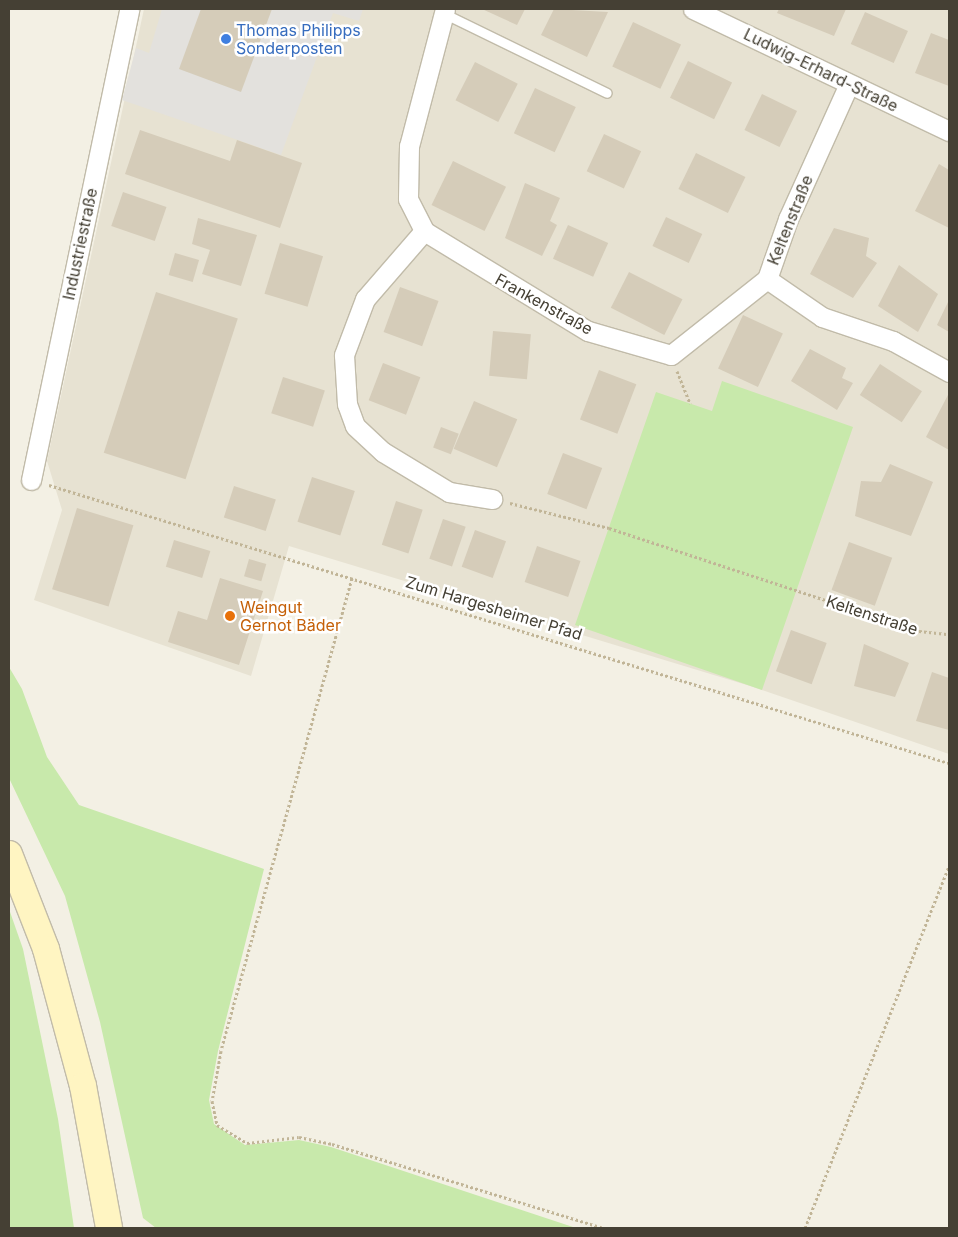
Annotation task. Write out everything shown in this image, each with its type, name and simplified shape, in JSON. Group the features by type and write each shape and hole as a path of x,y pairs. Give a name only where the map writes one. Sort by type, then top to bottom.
{"main road":[{"path":"9,854 46,949 83,1086 109,1228"}],"street":[{"name":"Industriestraße","path":"31,480 129,9"},
{"name":"Ludwig-Erhard-Straße","path":"693,9 949,131"},
{"path":"444,11 409,146 408,199 424,231 366,299 344,355 347,404 355,426 383,452 449,492 492,499"},
{"name":"Keltenstraße","path":"849,84 788,219 767,279 822,317 893,341 949,372"},
{"name":"Frankenstraße","path":"424,231 588,332 671,354"},
{"path":"671,354 767,279"}],"lane":[{"path":"444,11 607,93"}],"path":[{"path":"671,354 690,404"},
{"name":"Zum Hargesheimer Pfad","path":"31,480 949,763"},
{"name":"Keltenstraße","path":"492,499 609,528 919,631 949,634"},
{"path":"352,578 221,1051 212,1101 217,1125 247,1144 299,1137 332,1144 603,1228"},
{"path":"805,1228 949,866"}],"shaded area":[{"path":"144,9 949,9 949,754 750,686 289,546 251,676 34,600 62,510 47,461"},
{"path":"162,9 363,9 359,21 333,13 281,155 122,100 136,48 149,53"}],"green space":[{"path":"722,381 853,427 762,690 575,625 656,392 712,411"},
{"path":"9,667 22,689 47,757 79,805 264,869 218,1051 209,1100 214,1124 245,1145 299,1140 331,1147 576,1228 156,1228 143,1218 100,1022 65,896 9,778"},
{"path":"9,909 23,949 58,1119 74,1228 9,1228"}],"building":[{"name":"Thomas Philipps Sonderposten","path":"201,9 272,9 241,92 179,69"},
{"path":"482,9 525,9 517,25"},
{"path":"554,9 608,12 587,57 541,35"},
{"path":"779,9 846,9 834,36 777,13"},
{"path":"865,12 908,31 894,63 851,44"},
{"path":"633,22 681,44 660,89 612,66"},
{"path":"931,33 949,40 949,86 915,73"},
{"path":"688,61 732,82 714,119 670,98"},
{"path":"475,62 518,84 498,122 455,100"},
{"path":"535,88 576,107 555,152 514,133"},
{"path":"762,94 797,111 780,147 744,130"},
{"path":"140,130 230,161 237,140 302,163 280,228 125,174"},
{"path":"604,134 641,151 624,188 587,171"},
{"path":"696,153 745,177 728,213 678,189"},
{"path":"453,161 506,187 485,231 432,205"},
{"path":"939,164 949,170 949,228 915,211"},
{"path":"525,183 560,198 550,221 557,225 542,256 505,238"},
{"path":"123,192 166,207 155,241 111,226"},
{"path":"666,217 702,234 689,263 652,246"},
{"path":"198,218 257,235 241,286 202,274 210,250 192,244"},
{"path":"568,225 608,243 593,277 553,259"},
{"path":"834,228 869,238 866,256 877,263 853,298 810,274"},
{"path":"280,243 323,256 308,307 265,294"},
{"path":"175,253 199,260 193,282 169,275"},
{"path":"899,265 938,294 918,332 878,306"},
{"path":"629,272 682,299 664,335 611,308"},
{"path":"400,287 439,301 422,346 384,332"},
{"path":"156,292 238,319 186,479 104,453"},
{"path":"949,300 949,332 937,325"},
{"path":"743,315 783,334 758,387 718,368"},
{"path":"493,331 531,334 527,379 489,376"},
{"path":"810,349 846,368 842,378 853,383 837,410 791,381"},
{"path":"383,363 420,377 406,415 369,400"},
{"path":"880,364 922,391 902,422 860,395"},
{"path":"599,370 636,384 617,434 580,419"},
{"path":"283,377 325,391 313,427 271,413"},
{"path":"949,393 949,450 926,437"},
{"path":"474,401 517,419 497,467 454,449"},
{"path":"441,427 459,434 451,454 433,448"},
{"path":"563,453 602,468 586,509 547,494"},
{"path":"890,464 933,482 911,536 855,516 861,481 881,482"},
{"path":"312,477 355,491 340,536 297,522"},
{"path":"234,486 276,500 266,531 224,517"},
{"path":"396,501 423,510 408,553 382,545"},
{"path":"77,508 133,525 109,607 52,589"},
{"path":"443,519 466,527 452,567 429,559"},
{"path":"475,530 506,541 493,578 462,567"},
{"path":"174,540 210,551 202,578 166,567"},
{"path":"849,542 892,558 875,606 832,590"},
{"path":"537,546 580,561 568,597 525,582"},
{"path":"249,559 266,564 261,581 244,576"},
{"path":"220,578 263,591 239,665 168,642 178,611 207,620"},
{"path":"791,630 827,643 812,684 776,671"},
{"path":"864,644 909,663 895,697 854,686"},
{"path":"932,672 949,678 949,730 916,721"}],"place":[{"name":"Thomas Philipps Sonderposten","path":"226,39"},
{"name":"Weingut Gernot Bäder","path":"230,616"}]}
